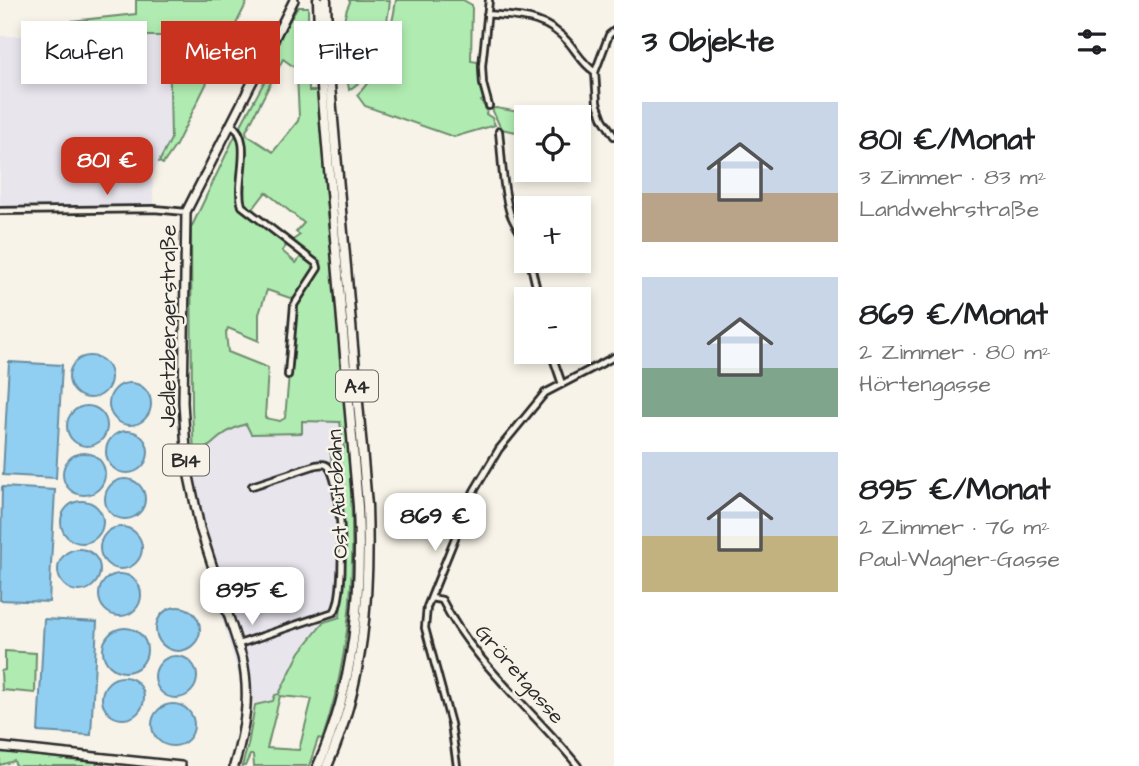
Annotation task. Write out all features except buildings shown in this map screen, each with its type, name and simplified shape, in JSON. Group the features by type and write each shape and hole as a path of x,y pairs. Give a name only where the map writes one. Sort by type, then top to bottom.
{"highway":[{"name":"A4","path":"318,0 322,12"},
{"name":"A4","path":"322,12 326,0"},
{"name":"Ost Autobahn","path":"322,12 330,77 369,548 365,624 358,665 332,756 322,764"},
{"name":"Ost Autobahn","path":"322,12 320,64 360,548 356,621 349,663 322,764"}],"main road":[{"name":"B14","path":"186,212 294,0"},
{"name":"Jedletzbergerstraße","path":"186,212 183,402 187,467 200,528 243,660 248,696 245,724 234,766"},
{"path":"0,747 181,766"}],"street":[{"path":"489,0 482,66 483,84 489,106"},
{"path":"487,14 528,17 547,23 568,42 585,66 595,72"},
{"path":"614,31 609,35 595,72 597,103 614,136"},
{"path":"230,124 242,140 239,191 242,206 317,264 318,268 293,305 288,375"},
{"path":"499,131 504,186 514,219"},
{"path":"0,211 154,209 186,212"},
{"path":"457,766 451,724 425,628 430,598 474,491 499,449 545,393 614,358"},
{"path":"555,364 562,384"},
{"path":"238,644 334,612 339,606 341,595 340,524 333,477 328,466 316,465 251,486"},
{"name":"Gröretgasse","path":"435,586 449,614 492,671 578,766"},
{"path":"430,598 442,600"}],"shaded area":[{"path":"0,36 21,36 21,84 147,84 147,36 161,36 161,84 170,84 171,139 152,175 154,209 0,211"},
{"path":"301,421 341,422 344,448 330,450 345,552 340,617 324,622 300,652 273,701 255,705 242,687 195,526 180,463 207,450 217,437 233,428 247,424 302,432"}],"green space":[{"path":"136,0 248,0 238,21 161,21 161,36 147,36 147,21 72,21 136,14"},
{"path":"349,0 390,0 386,21 344,21"},
{"path":"396,0 463,0 472,5 471,61 478,62 479,80 485,99 481,101 486,114 492,118 495,125 454,137 365,106 357,95 366,84 402,84 402,21 392,21"},
{"path":"298,7 308,7 308,21 294,21 294,67 283,59 280,65 280,39"},
{"path":"170,84 206,84 176,145 163,164 159,162 171,139"},
{"path":"263,84 270,84 246,131 247,135 273,152 298,121 297,84 309,84 309,91 317,91 349,461 352,554 345,647 336,693 322,740 318,739 309,766 254,766 253,755 250,755 245,766 242,766 255,705 273,701 300,652 324,622 340,617 345,552 330,449 344,448 340,422 302,421 302,433 251,434 246,424 223,435 194,457 191,228","holes":["266,192 304,223 296,232 300,235 290,242 320,265 316,267 303,254 296,263 282,251 287,245 249,214","267,290 296,300 285,418 280,421 265,418 268,368 228,352 226,333 228,328 259,341 259,314","280,696 312,699 299,750 267,748"]},
{"path":"492,109 514,111 514,132 501,129"},
{"path":"5,651 36,653 35,693 2,690 1,671 5,670"},
{"path":"0,749 96,762 97,766 16,766 14,761 0,765"}],"water":[{"path":"90,356 105,362 111,377 105,392 90,398 75,392 69,377 75,362"},
{"path":"9,362 62,365 56,478 3,475"},
{"path":"130,383 145,389 151,404 145,419 130,425 115,419 109,404 115,389"},
{"path":"87,406 95,407 101,412 106,418 106,434 101,440 95,445 87,446 79,445 73,440 68,434 67,426 68,418 73,412 79,407"},
{"path":"127,431 142,437 148,452 142,467 127,473 112,467 106,452 112,437"},
{"path":"84,453 99,459 105,474 99,489 84,495 69,489 63,474 69,459"},
{"path":"125,479 133,480 139,485 144,491 144,507 139,513 133,518 125,519 117,518 111,513 106,507 105,499 106,491 111,485 117,480"},
{"path":"2,487 55,490 49,602 0,600"},
{"path":"82,501 97,507 103,522 97,537 82,543 67,537 61,522 67,507"},
{"path":"121,527 136,533 142,548 136,563 121,569 106,563 100,548 106,533"},
{"path":"79,549 94,555 100,570 94,585 79,591 64,585 58,570 64,555"},
{"path":"120,574 135,580 141,595 135,610 120,616 105,610 99,595 105,580"},
{"path":"178,607 193,614 200,629 193,644 178,651 163,644 156,629 163,614"},
{"path":"44,619 97,622 91,735 38,732"},
{"path":"125,628 140,635 147,650 140,665 125,672 110,665 103,650 110,635"},
{"path":"176,656 191,662 197,677 191,692 176,698 161,692 155,677 161,662"},
{"path":"123,677 138,683 144,698 138,713 123,719 108,713 102,698 108,683"},
{"path":"173,704 188,710 194,725 188,740 173,746 158,740 152,725 158,710"}]}
